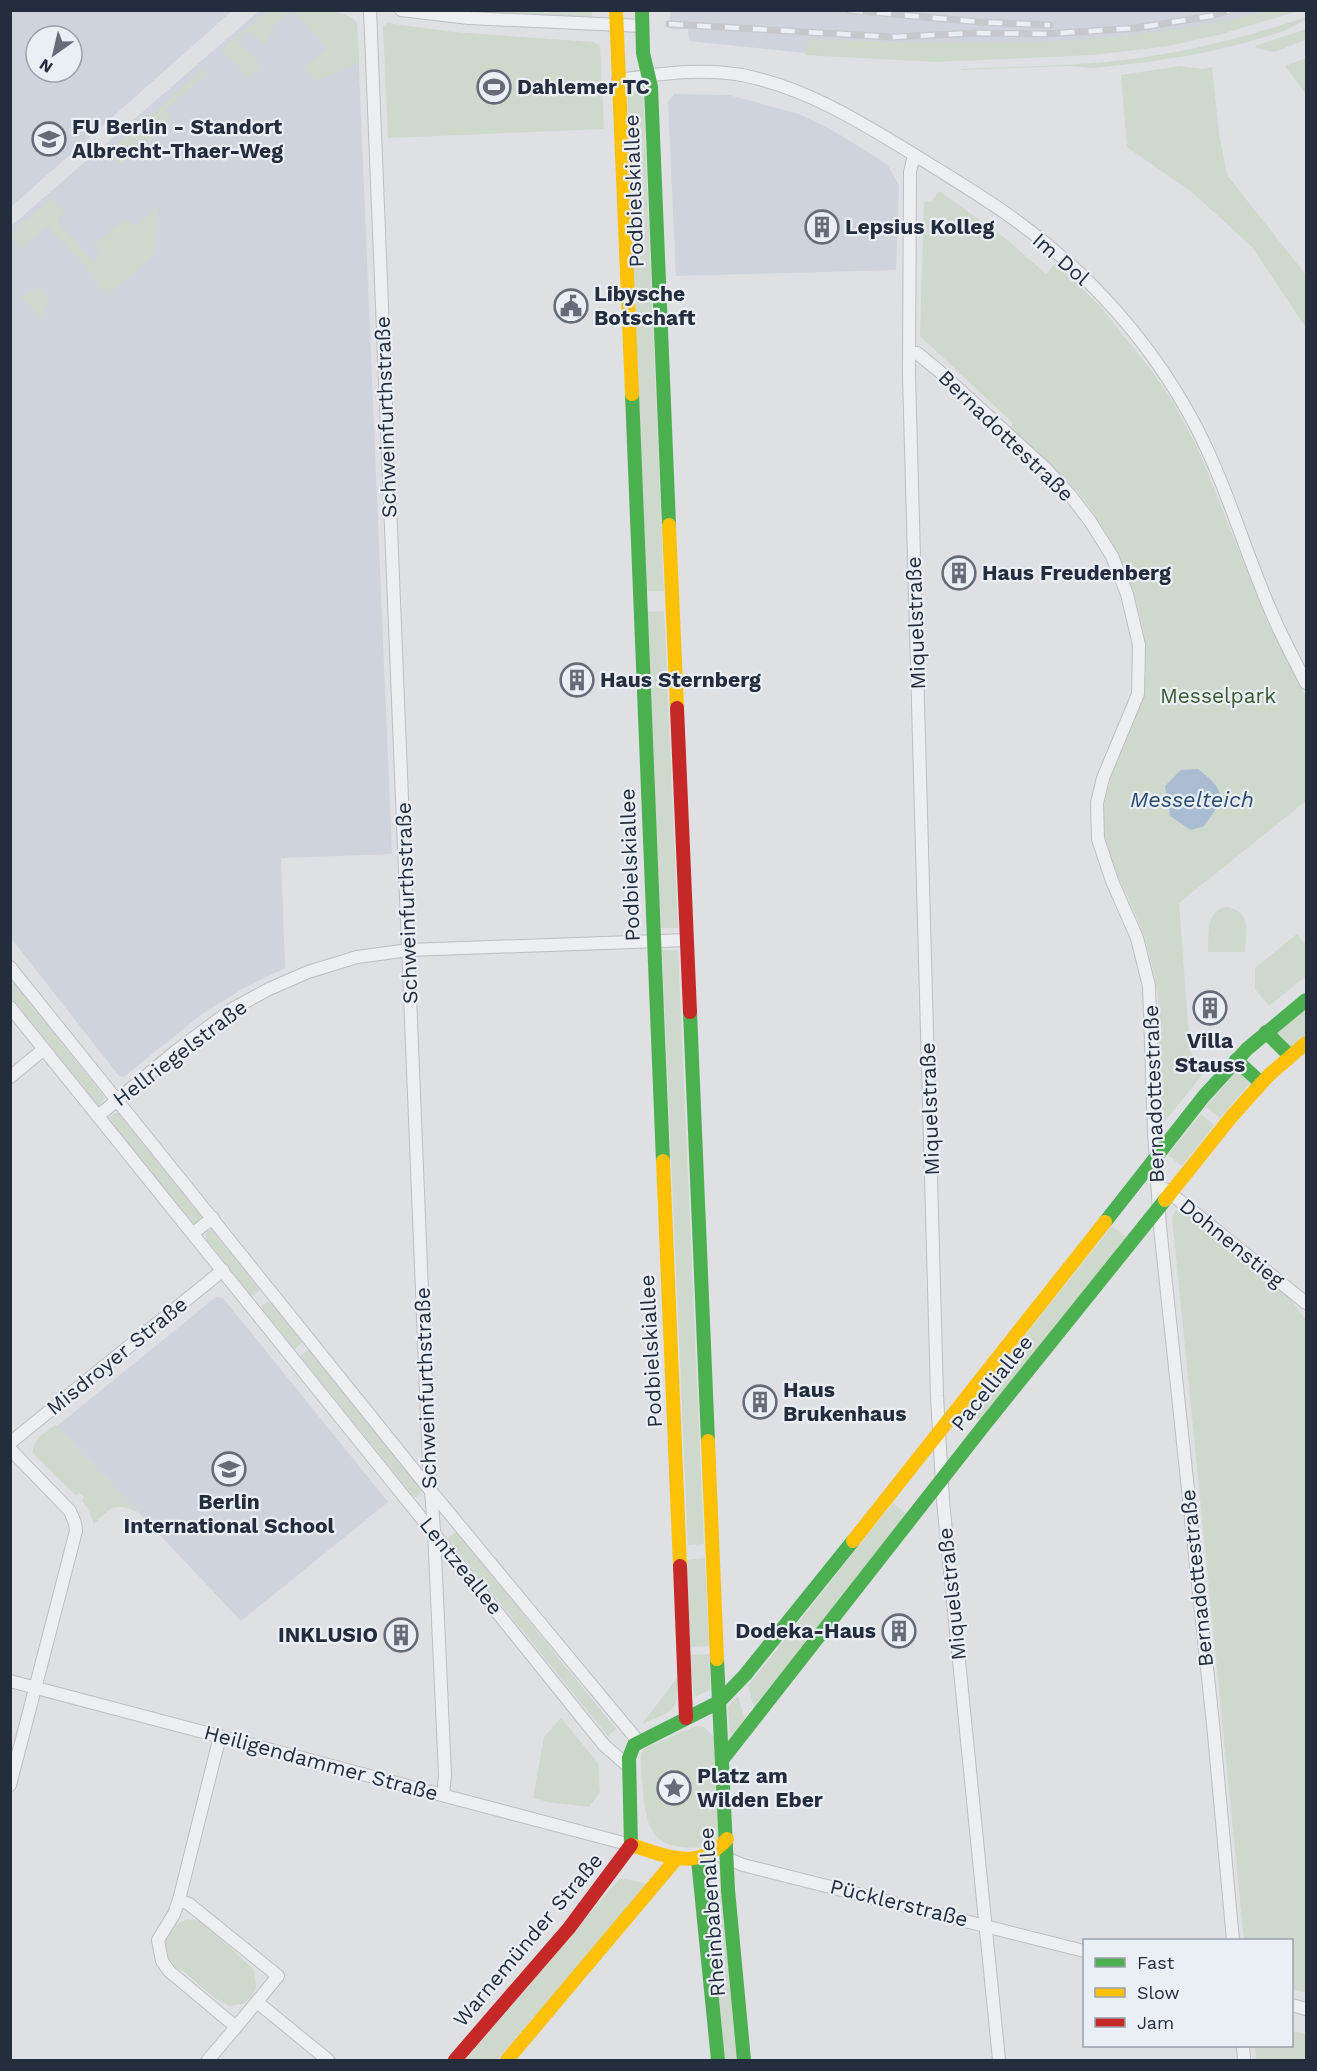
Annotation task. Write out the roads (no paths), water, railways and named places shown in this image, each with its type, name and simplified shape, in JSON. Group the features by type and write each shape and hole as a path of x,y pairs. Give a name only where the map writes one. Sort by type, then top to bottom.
{"street":[{"name":"Schweinfurthstraße","path":"370,10 430,1490 434,1531 445,1775 443,1795"},
{"path":"401,10 469,18 642,26"},
{"name":"Podbielskiallee","path":"616,10 618,79 656,602 687,940 696,1554 686,1718"},
{"name":"Podbielskiallee","path":"642,10 644,53 651,87 656,602 654,941 696,1554 718,1702"},
{"name":"Im Dol","path":"618,79 663,74 719,72 787,87 852,117 961,183 1028,230 1062,258 1105,298 1141,341 1173,387 1194,424 1225,491 1273,616 1306,683"},
{"name":"Miquelstraße","path":"914,155 910,172 909,353 939,1434 999,2061"},
{"name":"Bernadottestraße","path":"909,353 917,353 939,371 1046,469 1070,495 1112,556 1127,594 1139,645 1138,694 1103,778 1097,803 1098,839 1106,866 1137,938 1149,986 1159,1207 1213,1724 1233,1939"},
{"name":"Hellriegelstraße","path":"98,1116 205,1028 234,1008 308,972 357,957 409,950 687,940"},
{"name":"Lentzeallee","path":"10,967 430,1490 638,1741"},
{"name":"Pacelliallee","path":"718,1702 746,1675 939,1434 1204,1096 1236,1060 1306,1000"},
{"name":"Lentzeallee","path":"10,1007 604,1745 629,1767"},
{"path":"1266,1032 1290,1056"},
{"name":"Pacelliallee","path":"722,1760 1232,1116 1261,1083 1306,1043"},
{"path":"10,1077 44,1049"},
{"path":"1236,1060 1261,1083"},
{"name":"Dohnenstieg","path":"1157,1182 1306,1303"},
{"path":"193,1233 213,1218"},
{"name":"Misdroyer Straße","path":"10,1443 223,1270"},
{"path":"252,1305 270,1291"},
{"path":"10,1449 70,1511 76,1531 10,1785"},
{"name":"Heiligendammer Straße","path":"10,1681 632,1845"},
{"path":"722,1760 718,1702 638,1741 630,1750 629,1767 632,1845 677,1858 698,1860 714,1853 727,1839"},
{"path":"220,1736 179,1900 174,1914 158,1940 162,1961 169,1971 237,2027"},
{"name":"Rheinbabenallee","path":"722,1760 728,1890 744,2061"},
{"name":"Warnemünder Straße","path":"455,2061 574,1922 632,1845"},
{"name":"Pücklerstraße","path":"714,1853 743,1865 1083,1951"},
{"path":"507,2061 677,1858"},
{"name":"Rheinbabenallee","path":"698,1860 718,2061"},
{"path":"179,1900 189,1904 278,1976 208,2061"},
{"path":"257,2002 328,2061"}],"water":[{"name":"Messelteich","path":"1198,769 1214,784 1220,795 1216,808 1204,826 1191,830 1170,816 1165,786 1181,770"}],"railway":[{"path":"849,10 979,22 1050,25"},
{"path":"669,24 892,37 978,33 1046,34 1136,28 1211,16 1230,10"}],"place":[{"name":"Dahlemer TC","path":"494,87"},
{"name":"FU Berlin - Standort Albrecht-Thaer-Weg","path":"49,139"},
{"name":"Lepsius Kolleg","path":"822,227"},
{"name":"Libysche Botschaft","path":"571,306"},
{"name":"Haus Freudenberg","path":"959,573"},
{"name":"Haus Sternberg","path":"577,680"},
{"name":"Villa Stauss","path":"1210,1008"},
{"name":"Haus Brukenhaus","path":"760,1402"},
{"name":"Berlin International School","path":"229,1469"},
{"name":"Dodeka-Haus","path":"899,1631"},
{"name":"INKLUSIO","path":"401,1635"},
{"name":"Platz am Wilden Eber","path":"674,1788"}],"park label":[{"name":"Messelpark","path":"1218,696"}]}
